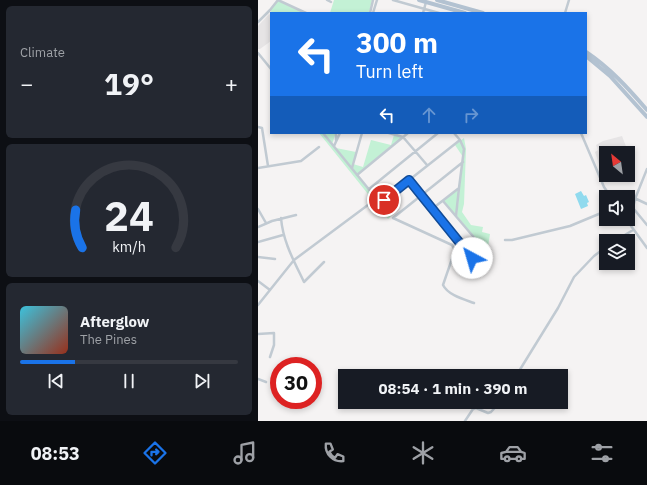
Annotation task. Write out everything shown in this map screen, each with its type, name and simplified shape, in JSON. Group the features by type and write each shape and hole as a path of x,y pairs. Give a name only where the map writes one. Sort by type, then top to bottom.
{"main road":[{"path":"419,0 448,11"},
{"path":"438,0 480,12"},
{"path":"587,53 616,76 647,110"},
{"path":"587,57 610,76 647,117"}],"street":[{"path":"271,12 278,0 304,12"},
{"path":"327,0 331,2"},
{"path":"370,12 373,0"},
{"path":"373,12 376,0"},
{"path":"392,0 436,12"},
{"path":"565,12 569,0"},
{"path":"423,12 426,2"},
{"path":"258,22 270,13"},
{"path":"258,53 270,68"},
{"path":"258,126 262,128 268,166"},
{"path":"324,134 380,204 460,140"},
{"path":"336,134 336,141"},
{"path":"334,146 340,134"},
{"path":"352,168 362,134"},
{"path":"392,134 403,137 427,165"},
{"path":"357,175 407,134"},
{"path":"369,189 437,134"},
{"path":"455,134 460,140 464,149 456,216"},
{"path":"582,134 606,190"},
{"path":"258,168 302,161 319,147"},
{"path":"463,162 392,218 452,245 455,250 443,285 448,291 474,303"},
{"path":"647,168 635,199 647,203"},
{"path":"409,180 472,258 476,261 483,257 483,248 443,201"},
{"path":"432,209 459,188"},
{"path":"258,305 294,260 376,199"},
{"path":"258,209 266,224"},
{"path":"635,210 647,225"},
{"path":"505,240 512,240 570,226 599,214"},
{"path":"258,227 281,218 296,215"},
{"path":"281,218 283,235 304,282 324,262"},
{"path":"630,226 647,248"},
{"path":"626,234 633,230"},
{"path":"258,242 283,235"},
{"path":"520,369 574,277 599,252"},
{"path":"258,257 275,259"},
{"path":"258,281 270,290"},
{"path":"258,334 274,333 274,344 270,357"},
{"path":"258,379 266,382"},
{"path":"465,421 473,409"},
{"path":"479,409 491,412 494,409"}],"shaded area":[{"path":"270,14 270,42 260,49 258,49 258,26"},
{"path":"622,136 626,146 599,146 599,164 595,152 598,150 596,145 603,141"}],"green space":[{"path":"278,0 304,12 271,12 270,10"},
{"path":"334,0 372,0 369,12 330,12"},
{"path":"320,134 336,134 332,144 336,148 356,152 353,164 363,167 371,140 391,145 394,135 403,137 357,175 391,216 388,219"},
{"path":"464,138 466,149 464,204 462,212 471,225 483,227 482,232 490,234 486,267 483,269 476,261 483,257 485,251 457,216 463,157 455,145"},
{"path":"459,188 456,216 443,201"}],"water":[{"path":"581,191 584,196 586,195 589,202 587,203 588,206 581,209 575,194"}],"route":[{"path":"384,200 409,180 472,258"}]}
